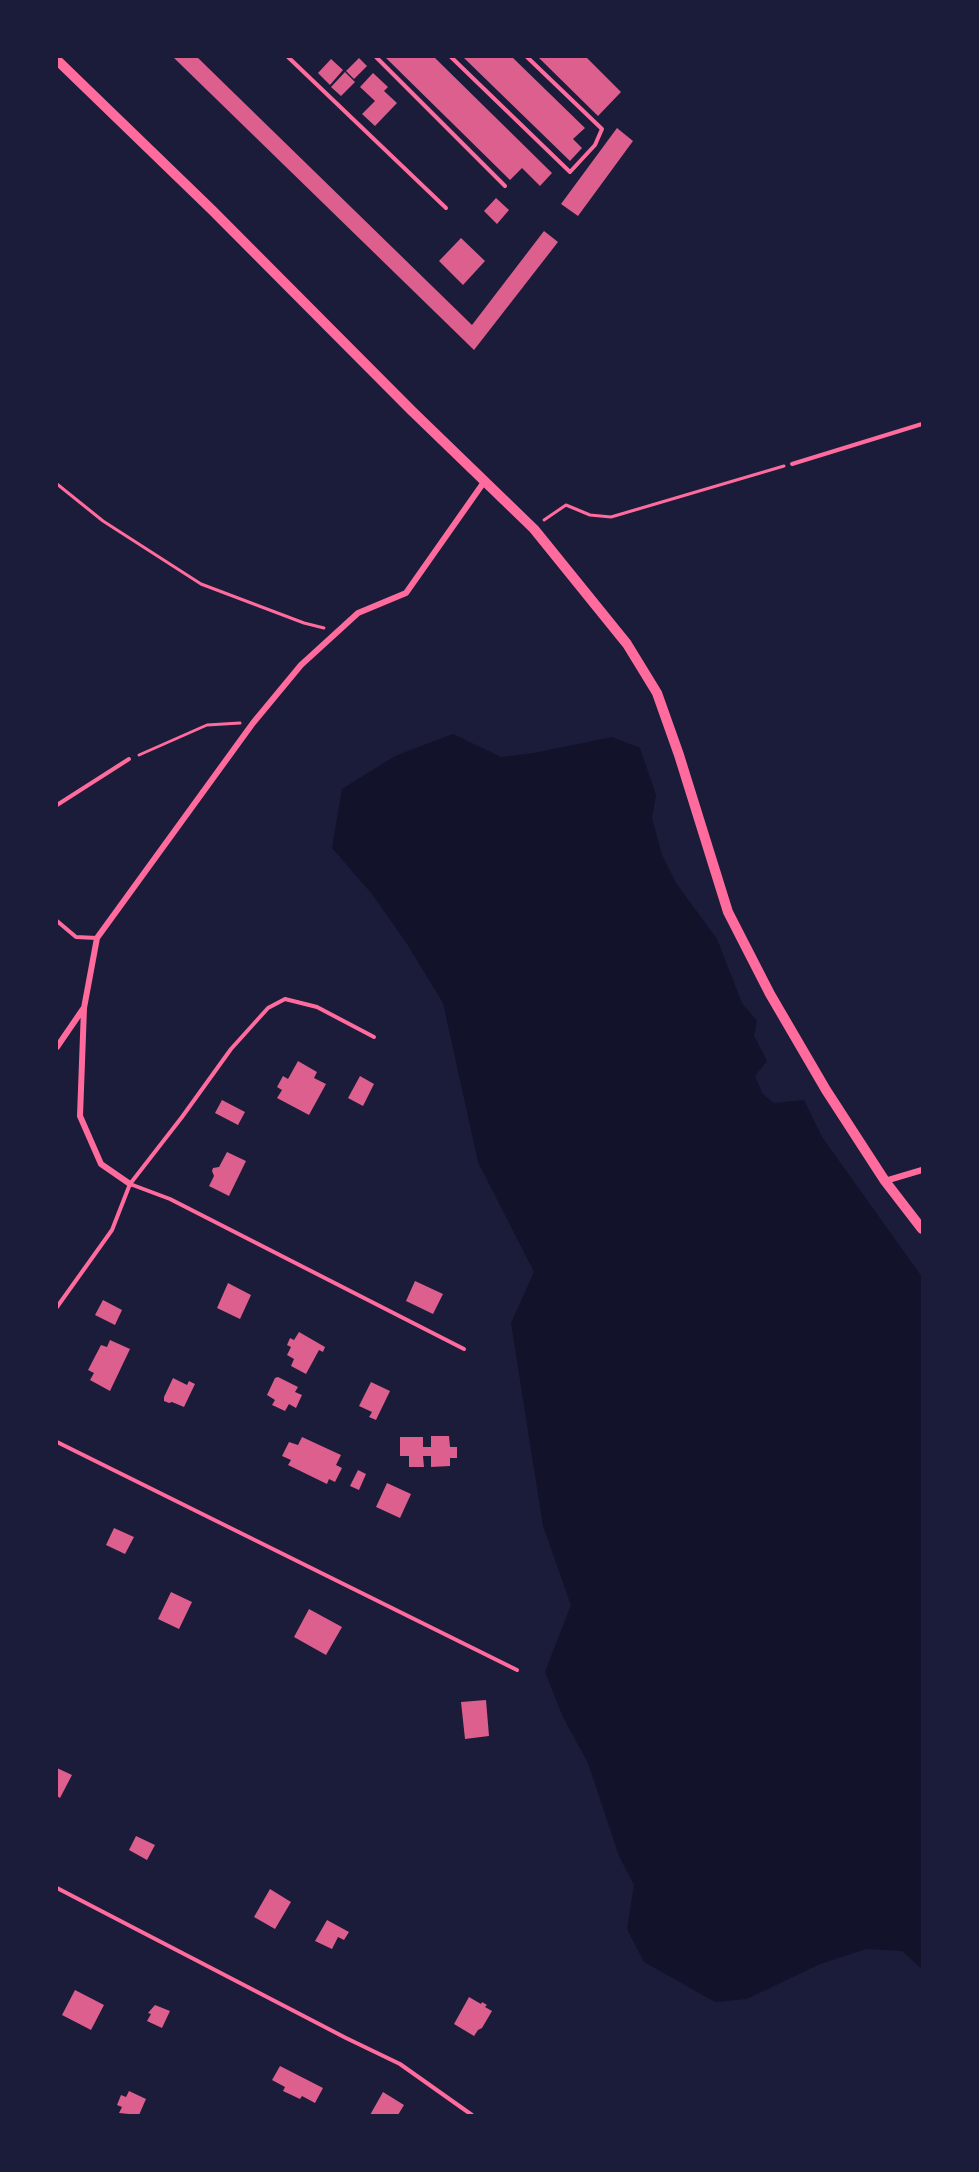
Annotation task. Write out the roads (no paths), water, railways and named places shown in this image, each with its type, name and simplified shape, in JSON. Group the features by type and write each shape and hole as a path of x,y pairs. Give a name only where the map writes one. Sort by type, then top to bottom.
{"street":[{"path":"57,60 534,529 627,644 657,693 679,754 728,912 770,994 826,1090 885,1181 922,1229"},
{"path":"130,1184 101,1164 80,1116 84,1008 97,938 254,723 301,665 358,614 406,593 484,482"},
{"path":"57,1047 84,1008"},
{"path":"885,1181 922,1170"}],"lane":[{"path":"288,57 446,208"},
{"path":"376,57 505,186"},
{"path":"451,57 570,172 595,145 602,129 527,57"},
{"path":"792,464 922,424"},
{"path":"57,805 129,759"},
{"path":"57,921 76,937 97,938"},
{"path":"57,1307 112,1230 130,1184 231,1049 268,1008 285,999 317,1007 374,1037"},
{"path":"130,1184 170,1199 464,1349"},
{"path":"57,1442 517,1670"},
{"path":"57,1888 400,2064 472,2115"}]}
